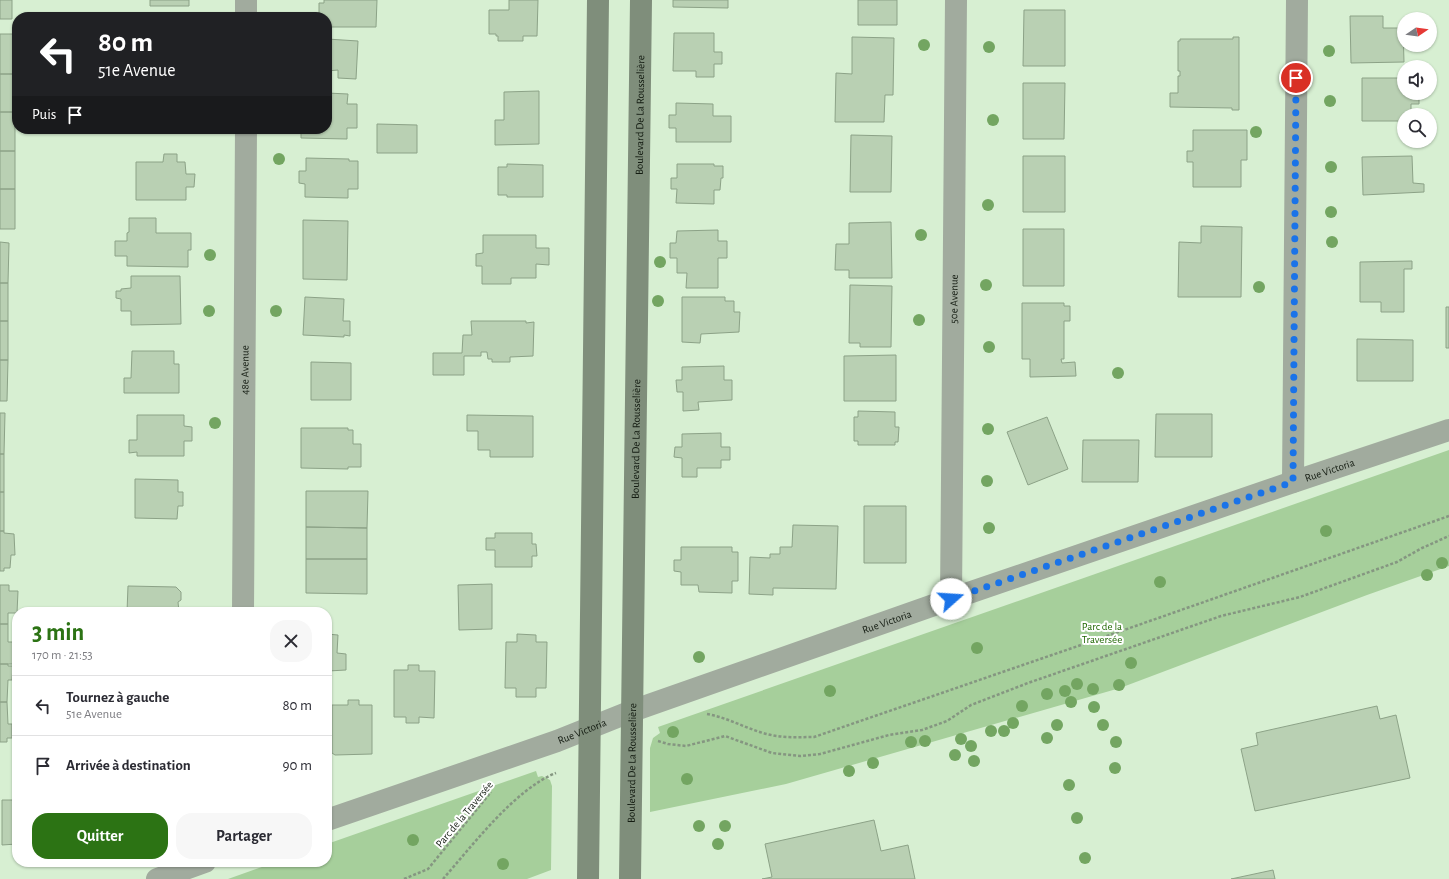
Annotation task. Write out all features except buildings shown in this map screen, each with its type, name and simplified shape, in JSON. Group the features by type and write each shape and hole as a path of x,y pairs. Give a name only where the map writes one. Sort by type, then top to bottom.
{"street":[{"path":"246,0 246,12"},
{"path":"588,879 598,0"},
{"name":"Boulevard De La Rousselière","path":"630,879 641,0"},
{"name":"50e Avenue","path":"951,599 956,0"},
{"path":"1293,482 1297,0"},
{"name":"48e Avenue","path":"243,607 246,134"},
{"name":"Rue Victoria","path":"332,818 951,599 1449,430"},
{"path":"156,879 191,867"}],"path":[{"path":"701,713 718,716 749,728 777,736 814,737 1449,516"},
{"path":"654,740 668,744 686,746 724,736 772,753 800,756 820,754 889,735 922,730 946,721 971,705 1028,683 1221,616 1300,597 1397,562 1422,548 1449,536"},
{"path":"442,879 495,820 524,792 546,777 556,773"},
{"name":"Parc de la Traversée","path":"404,879 428,870 494,789"}],"green space":[{"name":"Parc de la Traversée","path":"1449,450 1449,566 1367,595 1120,688 786,784 650,812 650,748 653,738 660,733 658,727"},
{"path":"536,771 538,777 542,776 550,780 552,786 551,870 527,879 228,879 262,867 332,867 332,842"}],"route":[{"path":"951,599 1293,482 1296,78"}]}
